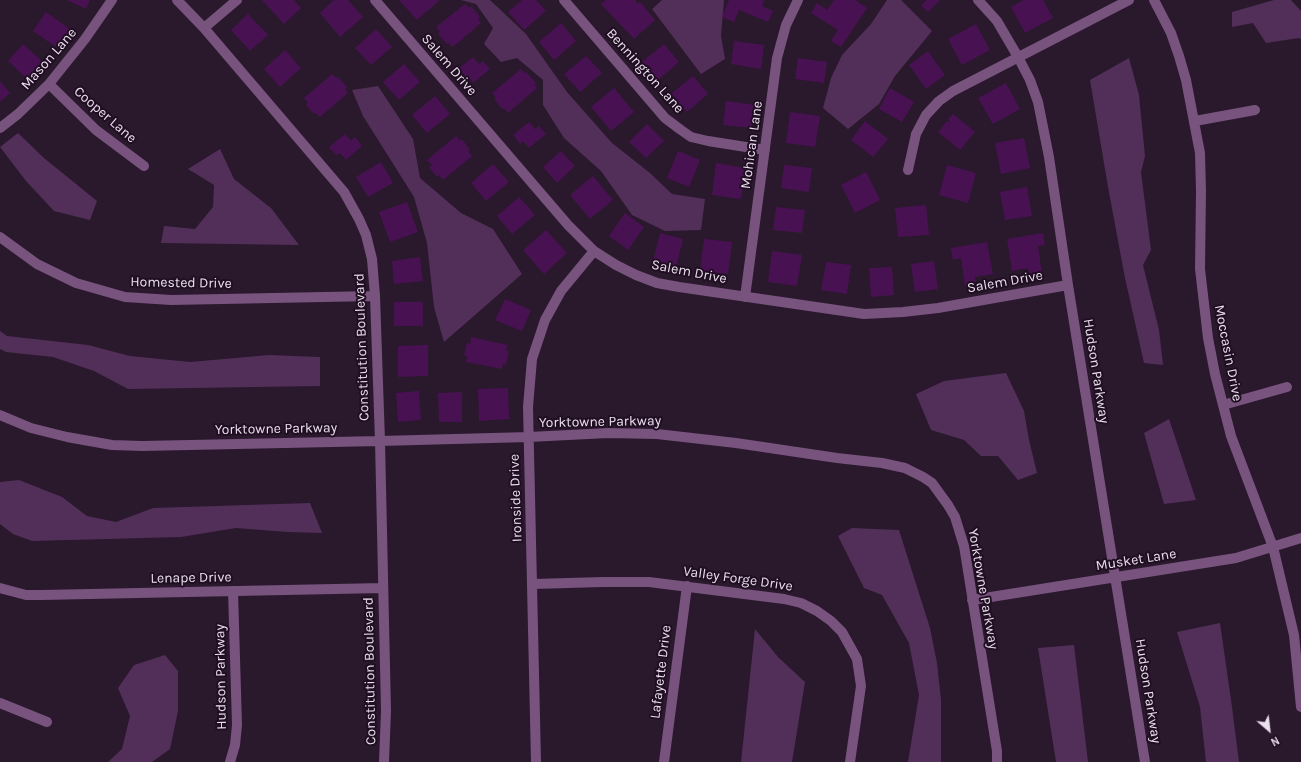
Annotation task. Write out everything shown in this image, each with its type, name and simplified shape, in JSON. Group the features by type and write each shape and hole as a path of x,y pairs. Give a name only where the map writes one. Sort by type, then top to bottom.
{"street":[{"name":"Mason Lane","path":"0,128 18,114 49,84 85,39 112,0"},
{"name":"Constitution Boulevard","path":"177,0 204,28 344,192 366,235 372,259 376,296 386,711 384,762"},
{"path":"204,28 237,0"},
{"name":"Salem Drive","path":"375,0 568,225 594,251 616,265 657,283 864,314 881,314 938,308 1068,285"},
{"name":"Bennington Lane","path":"565,0 665,118 680,130 691,136 708,141 765,150"},
{"name":"Mohican Lane","path":"745,297 777,58 786,25 798,0"},
{"name":"Hudson Parkway","path":"978,0 997,21 1018,57 1038,102 1049,157 1068,285 1145,762"},
{"path":"908,170 916,134 926,115 939,101 953,91 1129,0"},
{"name":"Moccasin Drive","path":"1154,0 1179,56 1195,121 1200,153 1200,269 1205,318 1215,374 1231,436 1274,546 1298,635 1301,707"},
{"name":"Cooper Lane","path":"49,84 96,130 144,166"},
{"path":"1195,121 1255,110"},
{"name":"Homested Drive","path":"0,237 37,264 76,282 126,297 171,300 376,296"},
{"name":"Ironside Drive","path":"536,762 528,407 532,359 545,320 561,291 594,251"},
{"path":"1223,405 1287,387"},
{"name":"Yorktowne Parkway","path":"0,415 32,428 67,437 112,445 142,446 380,441 529,437 608,433 657,434 882,463 905,468 922,476 932,483 955,517 964,546 997,751 997,762"},
{"name":"Musket Lane","path":"972,600 1236,558 1301,538"},
{"name":"Valley Forge Drive","path":"533,584 649,582 784,599 801,603 817,611 831,621 842,632 857,659 861,686 850,762"},
{"name":"Lafayette Drive","path":"664,762 686,586"},
{"name":"Lenape Drive","path":"1,590 41,595 383,588"},
{"name":"Hudson Parkway","path":"230,762 235,744 237,725 233,591"},
{"path":"0,703 47,722"}],"shaded area":[{"path":"461,0 490,0 526,34 567,92 612,143 650,173 672,194 705,199 701,230 665,231 632,215 601,171 564,138 543,105 543,80 517,58 501,62 484,44 493,28 476,4"},
{"path":"662,0 724,0 721,36 725,59 701,74 652,9"},
{"path":"887,0 901,0 932,31 895,76 879,104 848,129 823,108 831,78 842,55 871,24"},
{"path":"1274,0 1291,0 1301,11 1301,39 1299,38 1266,43 1253,23 1232,27 1232,12"},
{"path":"1129,58 1139,95 1145,156 1141,172 1151,250 1143,265 1159,330 1163,365 1144,363 1125,278 1090,80"},
{"path":"378,86 413,139 420,178 461,213 493,229 522,274 444,342 434,307 427,243 414,197 363,116 352,90"},
{"path":"18,133 44,158 97,201 90,220 54,211 26,181 0,147"},
{"path":"220,149 234,179 271,208 299,245 161,243 164,226 195,229 213,207 214,185 188,169"},
{"path":"0,331 7,336 88,345 130,356 190,362 269,355 320,357 320,386 128,389 94,371 53,357 6,352 0,349"},
{"path":"1006,373 1024,411 1037,473 1018,480 998,456 981,456 964,440 931,430 916,394 944,381"},
{"path":"1169,419 1196,500 1164,504 1144,433"},
{"path":"19,480 62,497 87,516 116,522 153,508 310,503 322,533 236,528 181,537 32,541 13,534 0,524 0,482"},
{"path":"852,528 899,530 930,628 937,663 941,700 941,762 908,762 919,695 909,643 882,595 864,588 838,536"},
{"path":"1220,623 1239,762 1206,762 1200,707 1177,632"},
{"path":"755,629 778,657 805,682 792,762 741,762"},
{"path":"1074,645 1088,762 1056,762 1038,648"},
{"path":"165,655 178,671 178,711 170,749 152,762 108,762 122,749 130,716 118,688 134,665"}],"building":[{"path":"67,0 90,0 86,9"},
{"path":"262,0 294,0 301,8 284,24"},
{"path":"334,0 348,0 363,17 340,37 320,13"},
{"path":"399,0 440,0 417,20"},
{"path":"522,0 536,0 546,11 524,30 508,12"},
{"path":"606,0 635,0 638,4 640,2 655,20 634,39 601,4"},
{"path":"729,0 764,0 762,6 773,11 768,22 739,10 734,22 722,17"},
{"path":"834,0 855,0 867,8 841,47 831,41 838,30 811,13 817,3 827,10"},
{"path":"926,0 940,0 928,12 921,6"},
{"path":"1024,0 1043,0 1053,18 1025,33 1011,7"},
{"path":"465,4 469,8 471,6 480,17 478,19 481,23 453,47 449,43 447,44 438,34 440,32 436,27"},
{"path":"46,12 70,29 56,47 33,31"},
{"path":"248,14 268,35 250,51 231,30"},
{"path":"561,23 576,41 554,60 539,42"},
{"path":"976,24 990,50 962,65 948,39"},
{"path":"376,29 392,47 371,65 355,48"},
{"path":"734,41 764,45 761,69 731,64"},
{"path":"23,44 45,64 29,81 8,61"},
{"path":"664,44 679,62 657,81 642,62"},
{"path":"285,50 301,68 280,87 264,69"},
{"path":"928,51 945,75 926,89 909,65"},
{"path":"586,56 602,73 580,92 564,74"},
{"path":"473,57 479,64 483,61 490,69 473,83 468,76 464,79 457,70"},
{"path":"798,58 827,62 824,83 795,79"},
{"path":"404,64 420,82 399,100 383,82"},
{"path":"521,69 524,73 526,72 536,83 534,84 537,88 508,113 504,108 502,109 494,99 496,97 492,93"},
{"path":"332,74 336,78 338,77 347,87 345,89 348,93 320,117 316,113 314,114 306,105 308,103 304,98"},
{"path":"693,76 708,94 687,112 671,94"},
{"path":"0,81 10,93 0,102"},
{"path":"1006,83 1020,109 993,124 978,98"},
{"path":"614,88 634,112 611,131 591,107"},
{"path":"890,88 914,102 902,122 879,109"},
{"path":"435,96 450,114 427,133 412,115"},
{"path":"726,101 755,105 752,128 723,125"},
{"path":"790,112 820,116 815,147 786,143"},
{"path":"953,114 975,132 960,150 938,132 947,121 951,123 948,119"},
{"path":"865,121 888,139 873,157 851,140"},
{"path":"529,122 535,129 539,126 546,134 529,148 523,141 520,144 513,135"},
{"path":"647,124 664,141 646,158 629,142"},
{"path":"345,134 351,141 355,137 362,146 346,160 340,153 336,155 329,147"},
{"path":"456,136 460,141 462,139 470,150 468,151 472,156 443,180 439,175 437,177 429,167 432,165 427,160"},
{"path":"1024,138 1030,168 1001,174 995,143"},
{"path":"561,151 575,166 557,183 543,167"},
{"path":"678,151 700,160 689,187 667,178"},
{"path":"381,162 393,183 368,197 356,177"},
{"path":"716,163 746,168 741,199 712,195"},
{"path":"493,164 509,182 486,201 471,183"},
{"path":"784,165 812,168 809,192 781,188"},
{"path":"947,165 976,173 968,203 939,195"},
{"path":"866,172 880,200 855,213 841,185"},
{"path":"593,176 613,200 590,219 570,195"},
{"path":"1027,187 1032,216 1005,220 1000,192"},
{"path":"519,197 535,215 512,234 497,216"},
{"path":"407,202 418,232 390,242 379,212"},
{"path":"926,205 929,235 898,237 895,208"},
{"path":"776,207 805,210 802,233 773,230"},
{"path":"625,213 644,227 628,250 609,236"},
{"path":"546,230 567,253 544,274 523,250"},
{"path":"660,233 683,239 676,267 653,261"},
{"path":"1043,233 1045,245 1038,246 1042,274 1030,276 1028,268 1012,271 1007,239"},
{"path":"704,239 732,242 728,274 700,271"},
{"path":"987,242 993,274 975,277 976,284 965,286 961,258 953,260 951,248"},
{"path":"772,251 802,255 797,286 768,282"},
{"path":"420,257 423,281 394,284 392,261"},
{"path":"934,261 938,289 915,292 911,264"},
{"path":"826,262 851,265 847,294 821,290"},
{"path":"892,267 894,295 871,297 869,268"},
{"path":"505,299 531,310 522,331 495,320"},
{"path":"394,302 423,302 423,326 394,326"},
{"path":"471,337 508,345 506,350 509,351 506,364 503,364 502,369 466,362 467,356 464,356 467,343 470,344"},
{"path":"428,345 428,376 398,377 398,346"},
{"path":"508,388 509,419 479,421 478,389"},
{"path":"419,391 421,420 398,422 396,393"},
{"path":"462,392 462,422 439,422 438,393"}]}
